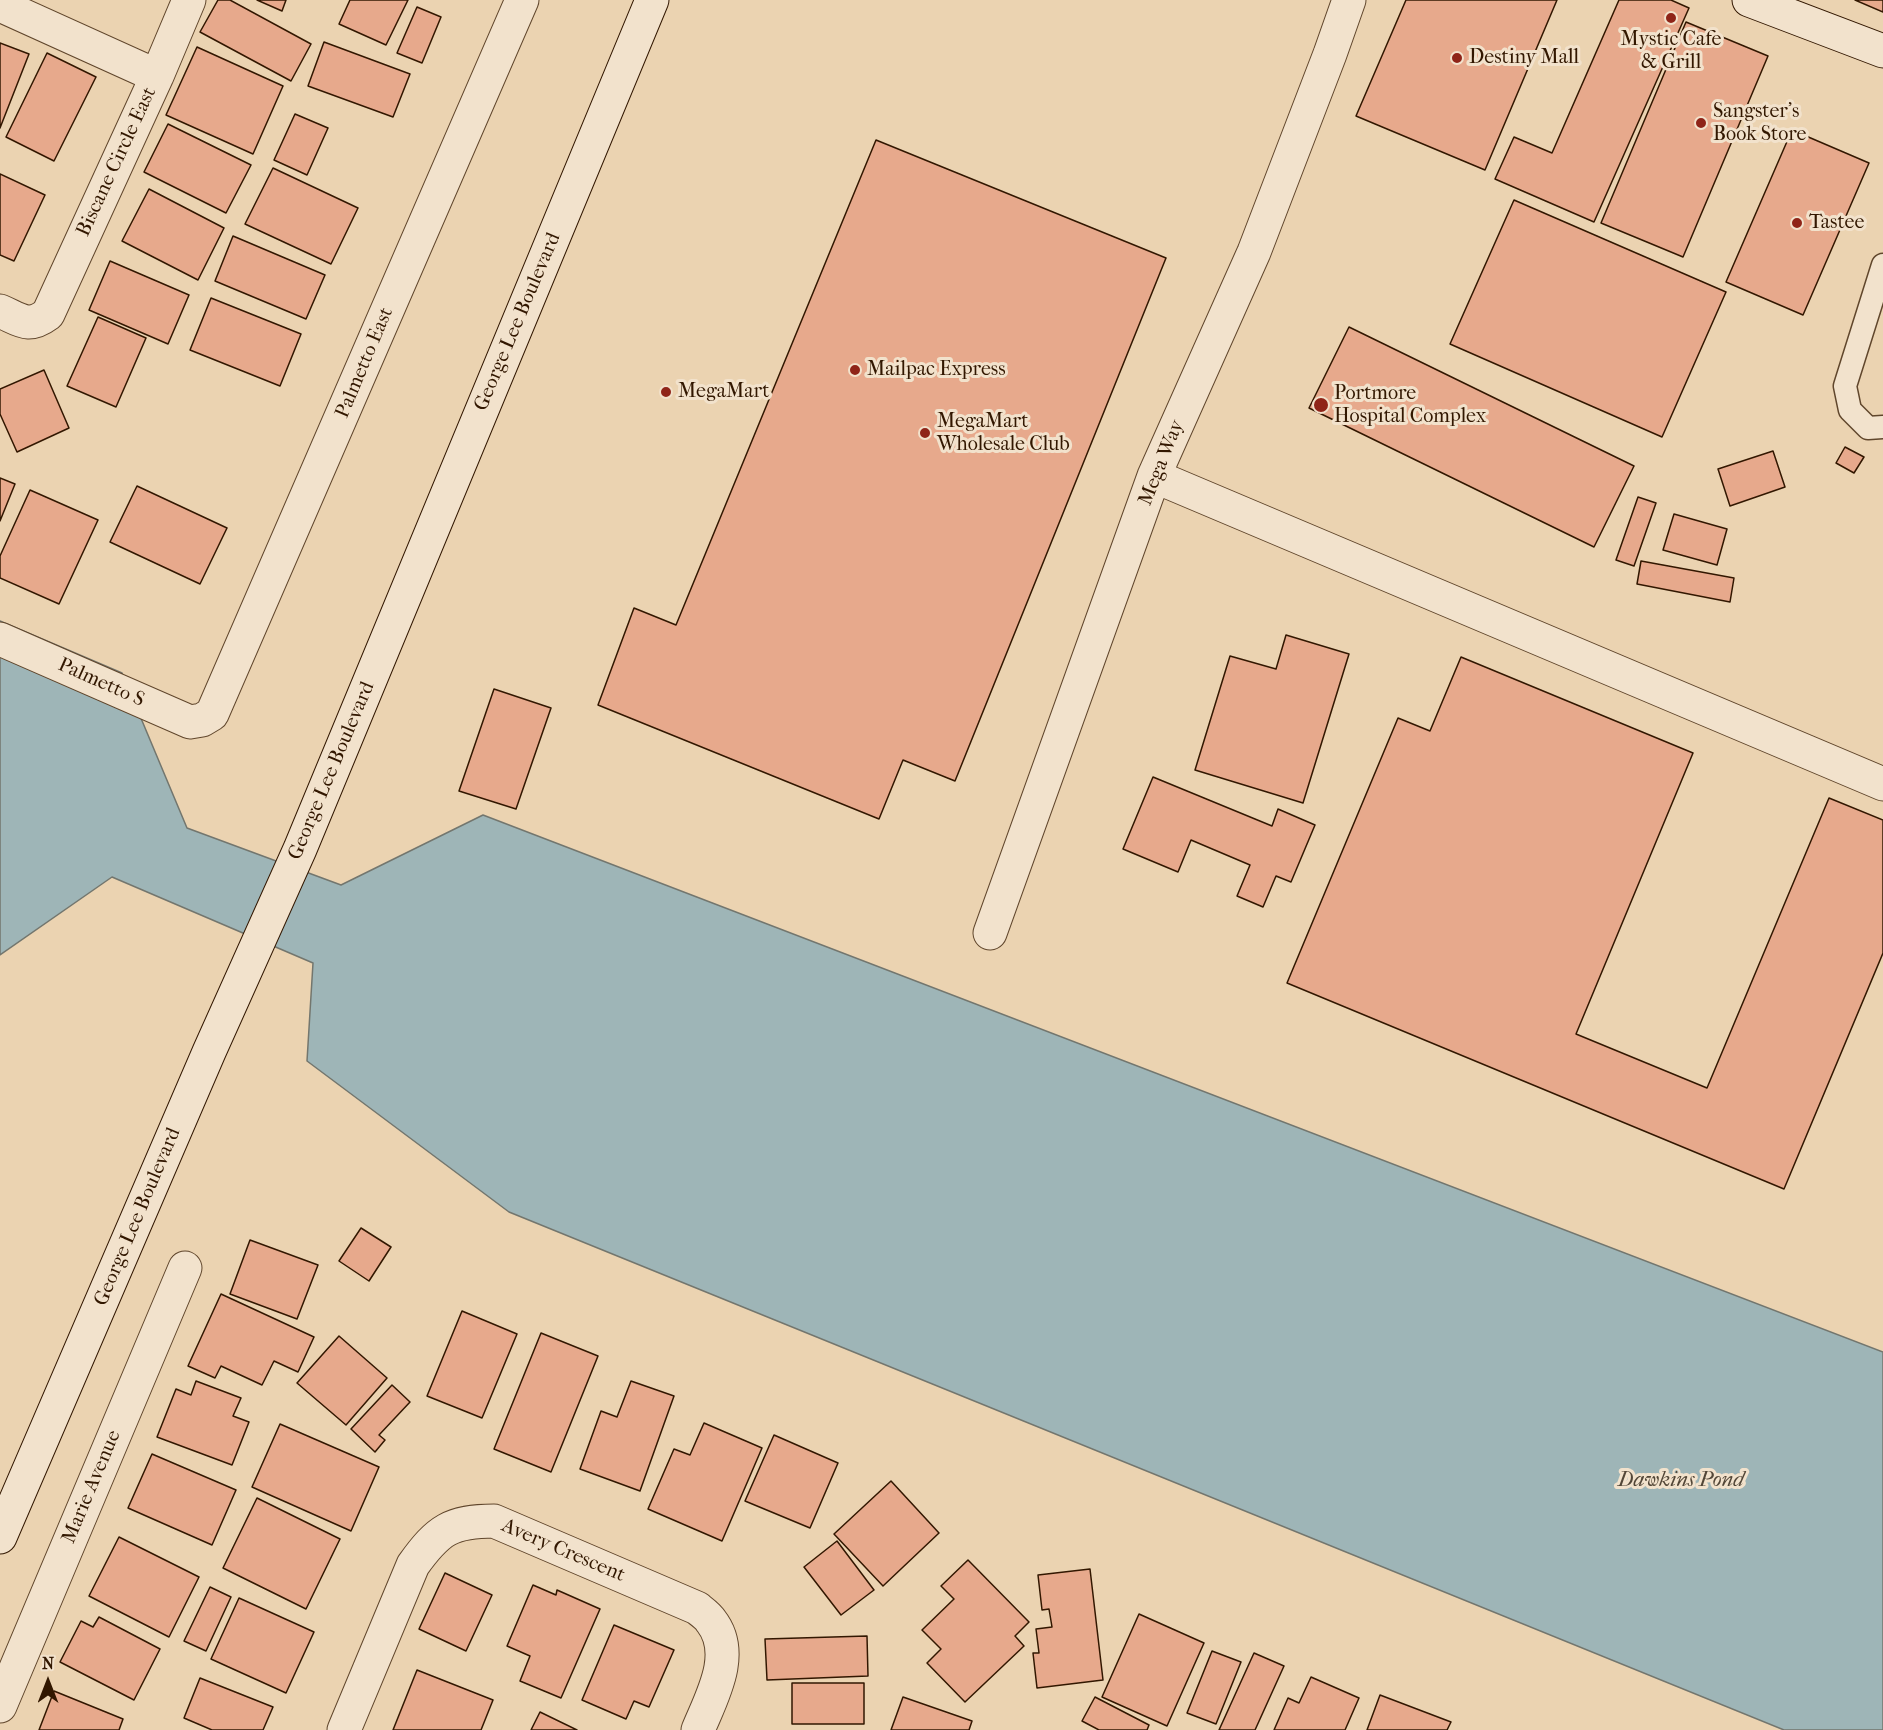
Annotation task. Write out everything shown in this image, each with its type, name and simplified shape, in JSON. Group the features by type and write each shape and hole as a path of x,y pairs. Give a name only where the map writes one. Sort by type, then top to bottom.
{"street":[{"name":"Biscane Circle East","path":"0,311 29,323 48,314 157,76 189,0"},
{"name":"Palmetto East","path":"202,720 212,714 522,0"},
{"name":"George Lee Boulevard","path":"0,1538 209,1052 300,849 652,0"},
{"name":"Mega Way","path":"990,933 1155,476 1254,252 1349,0"},
{"path":"1749,0 1883,51"},
{"path":"0,5 157,76"},
{"path":"1155,476 1883,784"},
{"name":"Palmetto S","path":"0,639 190,722 202,720"},
{"name":"Marie Avenue","path":"0,1706 185,1268"},
{"name":"Avery Crescent","path":"344,1730 412,1565 441,1533 467,1521 494,1521 697,1608 712,1622 720,1641 722,1663 718,1682 698,1730"}],"lane":[{"path":"1883,265 1845,386 1850,410 1868,428 1883,427"}],"water":[{"name":"Dawkins Pond","path":"0,621 122,673 187,828 341,885 483,815 1883,1352 1883,1730 1784,1730 509,1212 307,1061 313,963 112,877 0,955"}],"building":[{"path":"218,0 230,0 311,44 291,81 200,32"},
{"path":"257,0 286,0 282,11"},
{"path":"350,0 408,0 386,45 339,24"},
{"name":"Destiny Mall","path":"1406,0 1557,0 1485,170 1356,116"},
{"path":"1619,0 1671,0 1689,8 1594,222 1495,179 1514,137 1552,153"},
{"path":"1855,0 1883,0 1883,12"},
{"path":"417,7 441,17 422,63 397,53"},
{"path":"1686,22 1768,56 1683,257 1601,223"},
{"path":"324,42 410,74 393,117 308,86"},
{"path":"0,43 29,54 0,128"},
{"path":"197,47 283,86 253,154 166,115"},
{"path":"47,53 96,77 54,161 6,137"},
{"path":"295,114 328,128 307,175 274,160"},
{"path":"168,124 251,165 226,213 144,172"},
{"name":"Tastee","path":"1792,130 1869,163 1803,315 1726,282"},
{"name":"MegaMart Wholesale Club","path":"876,140 1166,258 955,781 903,760 879,819 598,705 634,608 676,625"},
{"path":"273,168 358,208 331,264 245,224"},
{"path":"0,174 45,195 14,261 0,255"},
{"path":"149,189 224,228 198,280 122,241"},
{"path":"1514,200 1726,292 1662,437 1450,344"},
{"path":"233,236 325,275 306,319 215,281"},
{"path":"110,261 189,295 168,344 89,310"},
{"path":"211,298 301,334 280,386 190,350"},
{"path":"98,317 146,338 116,407 67,386"},
{"path":"1349,327 1634,466 1594,547 1309,408"},
{"path":"44,370 69,428 17,452 0,414 0,389"},
{"path":"1845,447 1864,457 1854,473 1836,463"},
{"path":"1773,451 1785,487 1730,506 1718,469"},
{"path":"0,478 15,484 0,521"},
{"path":"137,486 227,528 200,584 110,542"},
{"path":"30,490 98,520 59,604 0,578 0,556"},
{"path":"1638,497 1656,503 1634,566 1616,560"},
{"path":"1674,514 1727,529 1717,565 1663,550"},
{"path":"1641,561 1734,578 1730,602 1637,584"},
{"path":"1286,635 1349,654 1303,803 1195,770 1230,656 1276,669"},
{"path":"1461,657 1693,753 1576,1034 1707,1088 1829,798 1883,820 1883,953 1784,1189 1287,983 1398,718 1430,731"},
{"path":"494,689 551,708 516,809 459,791"},
{"path":"1153,777 1272,826 1278,809 1315,825 1291,882 1276,876 1263,907 1237,896 1250,865 1191,840 1178,872 1123,849"},
{"path":"361,1228 391,1247 369,1281 339,1261"},
{"path":"250,1240 318,1265 297,1319 230,1294"},
{"path":"221,1294 314,1337 298,1372 274,1361 262,1385 221,1366 215,1378 188,1366"},
{"path":"462,1311 517,1334 482,1418 427,1396"},
{"path":"541,1333 598,1356 551,1472 494,1449"},
{"path":"339,1336 387,1378 346,1425 297,1383"},
{"path":"196,1381 241,1398 233,1416 249,1422 232,1465 157,1437 176,1389 191,1395"},
{"path":"631,1381 674,1396 640,1491 580,1469 601,1411 617,1417"},
{"path":"392,1385 410,1402 379,1435 385,1440 375,1452 351,1429"},
{"path":"704,1423 762,1448 722,1541 648,1509 674,1449 690,1455"},
{"path":"280,1424 379,1467 351,1531 252,1487"},
{"path":"774,1435 838,1463 810,1528 745,1501"},
{"path":"152,1454 236,1490 212,1545 128,1508"},
{"path":"891,1481 939,1533 883,1586 834,1534"},
{"path":"257,1498 340,1539 306,1609 223,1568"},
{"path":"119,1537 199,1577 169,1637 89,1596"},
{"path":"837,1541 874,1590 841,1615 804,1567"},
{"path":"968,1560 1029,1622 1015,1636 1024,1646 965,1702 927,1663 941,1649 922,1630 954,1599 941,1586"},
{"path":"1090,1569 1103,1680 1037,1688 1033,1653 1039,1653 1036,1629 1052,1627 1049,1609 1042,1610 1038,1575"},
{"path":"445,1573 492,1595 466,1651 419,1629"},
{"path":"533,1585 556,1595 557,1590 600,1609 561,1698 520,1681 530,1656 507,1646"},
{"path":"210,1587 231,1597 206,1651 184,1641"},
{"path":"239,1598 314,1632 286,1693 211,1659"},
{"path":"1139,1614 1204,1643 1167,1726 1102,1697"},
{"path":"99,1617 160,1649 134,1700 60,1662 81,1621 93,1627"},
{"path":"614,1625 674,1650 649,1707 634,1701 626,1719 582,1700"},
{"path":"867,1636 868,1676 767,1680 765,1639"},
{"path":"1212,1651 1241,1662 1216,1724 1187,1713"},
{"path":"1254,1653 1284,1666 1255,1730 1219,1730"},
{"path":"417,1670 493,1700 481,1730 393,1730"},
{"path":"1311,1677 1359,1698 1345,1730 1274,1730 1288,1698 1299,1703"},
{"path":"200,1678 273,1707 263,1730 212,1730 184,1718"},
{"path":"792,1683 864,1683 864,1724 792,1724"},
{"path":"54,1691 123,1719 119,1730 39,1730"},
{"path":"1380,1695 1451,1722 1447,1730 1367,1730"},
{"path":"903,1697 972,1721 969,1730 891,1730"},
{"path":"1095,1697 1149,1725 1147,1730 1099,1730 1082,1721"},
{"path":"540,1712 577,1730 531,1730"}],"place":[{"name":"Mystic Cafe & Grill","path":"1671,18"},
{"name":"Destiny Mall","path":"1457,58"},
{"name":"Sangster's Book Store","path":"1701,123"},
{"name":"Tastee","path":"1797,223"},
{"name":"Mailpac Express","path":"855,370"},
{"name":"MegaMart","path":"666,392"},
{"name":"Portmore Hospital Complex","path":"1321,405"},
{"name":"MegaMart Wholesale Club","path":"925,433"}]}
